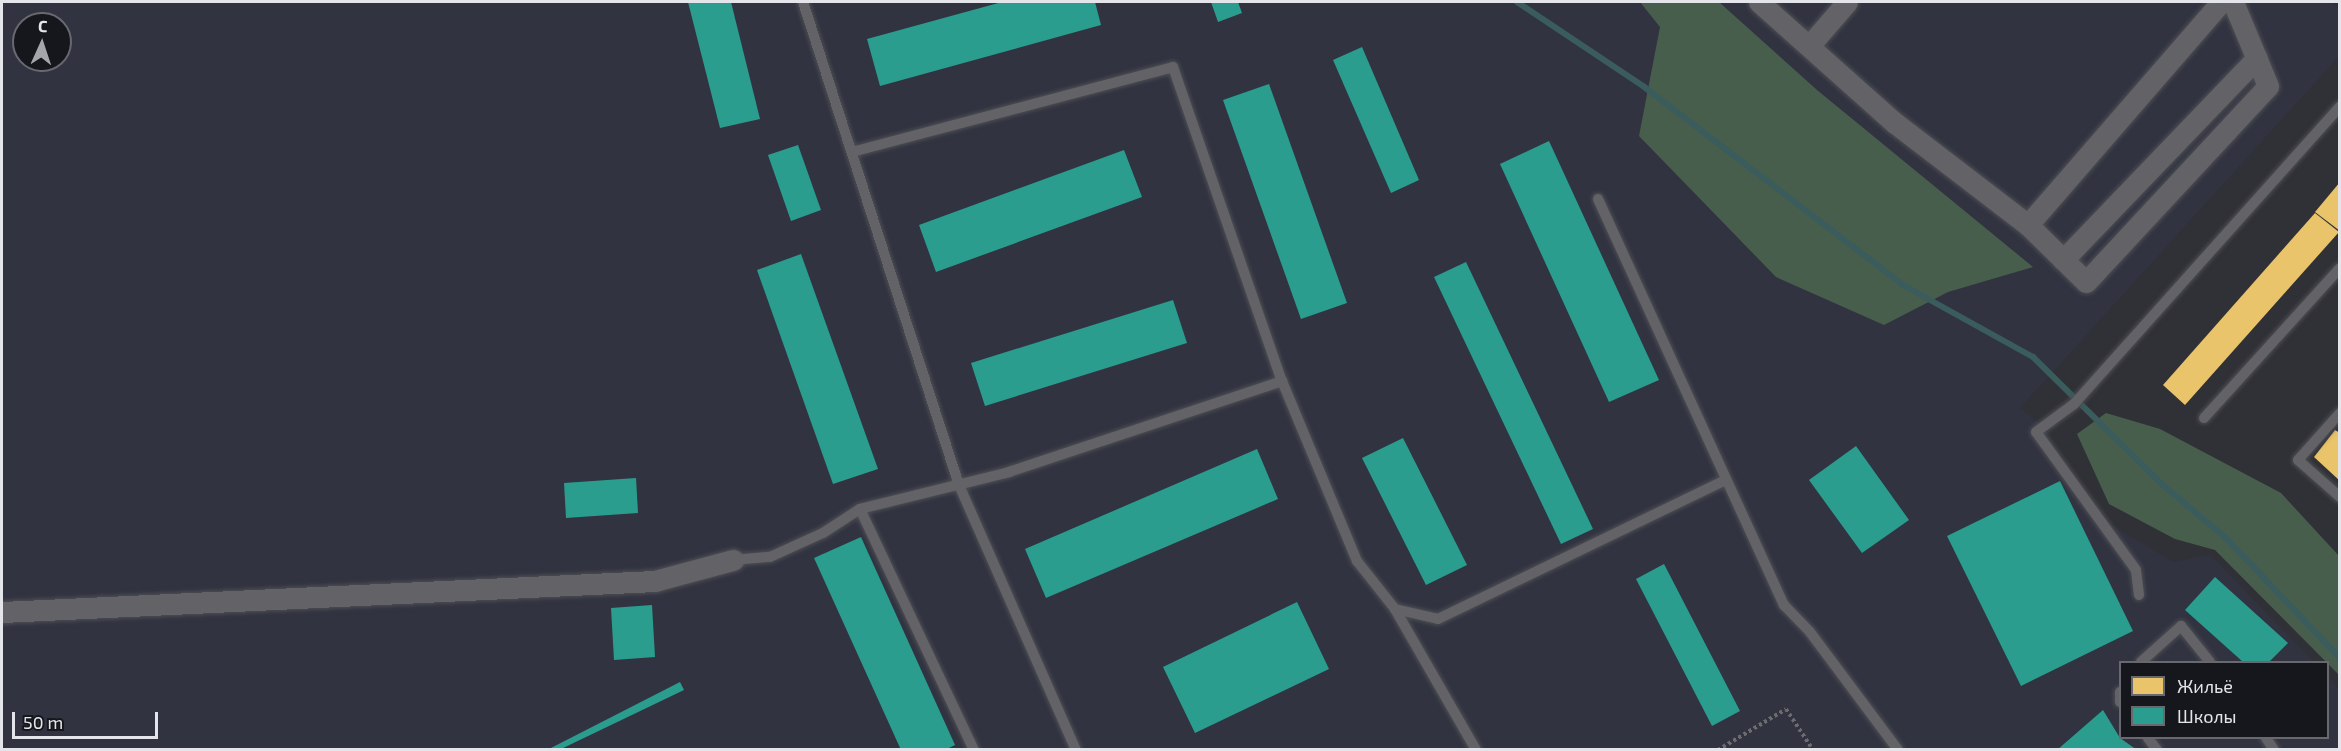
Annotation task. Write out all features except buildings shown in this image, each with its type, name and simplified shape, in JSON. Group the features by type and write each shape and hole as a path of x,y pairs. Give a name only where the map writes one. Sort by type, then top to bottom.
{"street":[{"path":"1759,2 1895,123 2028,225 2086,282 2268,86 2233,2"},
{"path":"1809,46 1848,2"},
{"path":"2028,225 2221,2"},
{"path":"2063,260 2256,58"},
{"path":"2,612 655,581 733,560"}],"lane":[{"path":"804,2 959,485 1076,750"},
{"path":"852,152 1173,67 1282,381 1357,561 1395,609 1476,750"},
{"path":"2139,595 2136,570 2036,432 2077,401 2340,106"},
{"path":"1598,200 1784,605 1898,750"},
{"path":"2204,418 2340,268"},
{"path":"733,560 770,557 823,533 860,509 959,485 1282,381"},
{"path":"2340,413 2298,460 2340,497"},
{"path":"1395,609 1438,619 1726,480"},
{"path":"860,509 974,750"},
{"path":"2144,661 2181,626 2208,661"}],"path":[{"path":"1718,750 1786,709 1813,750"}],"shaded area":[{"path":"2,2 2331,2 2339,9 2339,56 2020,408 2045,428 2088,511 2173,562 2210,555 2313,661 2119,661 2119,739 2329,739 2329,677 2339,689 2339,749 2,749"}],"green space":[{"path":"1640,2 1719,2 1817,90 2033,267 1948,292 1884,325 1776,277 1639,136 1660,27"},
{"path":"2106,413 2160,429 2281,493 2339,556 2339,675 2329,665 2329,661 2325,661 2215,550 2175,539 2109,504 2077,434"}],"waterway":[{"path":"1517,2 1643,86 1903,285 2033,357 2163,485 2226,538 2340,658"}]}
